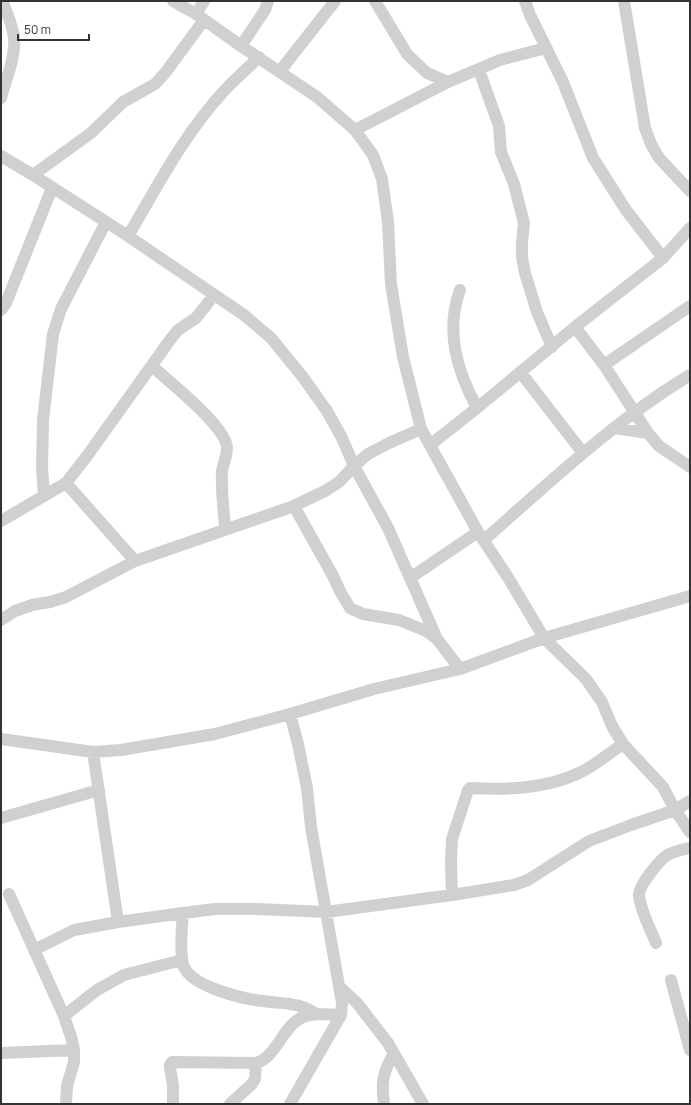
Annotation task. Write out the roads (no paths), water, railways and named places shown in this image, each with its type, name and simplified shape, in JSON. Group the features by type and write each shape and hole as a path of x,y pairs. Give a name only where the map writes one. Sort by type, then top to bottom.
{"street":[{"path":"1,98 13,54 14,37 2,1"},
{"path":"173,1 200,17 317,97 355,130 373,155 382,179 388,222 391,284 403,357 421,429 481,536 509,579 544,638 586,679 602,702 612,726 623,744 662,786 675,810 690,832"},
{"path":"33,175 91,132 123,102 154,84 165,73 200,17 204,1"},
{"path":"241,46 265,10 268,1"},
{"path":"280,71 335,1"},
{"path":"375,1 407,54 427,74 448,82"},
{"path":"525,1 563,82 593,158 626,210 663,258"},
{"path":"624,1 646,128 651,144 659,158 690,191"},
{"path":"355,130 448,82 500,60 546,48"},
{"path":"128,236 174,157 224,92 259,57"},
{"path":"479,70 499,126 501,152 514,184 524,223 522,257 525,273 537,312 552,347"},
{"path":"427,74 427,93"},
{"path":"1,156 128,236 244,315 275,343 302,376 327,412 342,438 354,466 388,528 437,639 460,669"},
{"path":"1,310 6,303 52,188"},
{"path":"44,496 42,467 43,420 53,334 61,309 106,222"},
{"path":"430,445 521,373 575,327 663,258 690,228"},
{"path":"460,290 455,304 453,339 455,352 470,395 477,408"},
{"path":"1,521 66,483 178,330 196,318 214,295"},
{"path":"604,366 690,306"},
{"path":"575,327 604,366 648,433 659,446 690,467"},
{"path":"152,366 211,420 223,436 227,447 222,476 225,530"},
{"path":"521,373 583,453"},
{"path":"410,578 481,536 634,412 690,375"},
{"path":"614,428 648,433"},
{"path":"1,620 15,611 32,605 50,602 66,597 135,561 294,506 325,491 339,482 368,454 421,429"},
{"path":"66,483 135,561"},
{"path":"294,506 350,608 363,614 399,620 426,631 437,639"},
{"path":"1,739 92,752 121,750 215,734 374,689 460,669 544,638 688,600"},
{"path":"290,714 307,788 311,827 342,1003 341,1016 290,1104"},
{"path":"452,895 452,839 468,790 470,788 504,789 540,786 565,779 580,772 623,744"},
{"path":"92,752 118,922"},
{"path":"1,818 99,790"},
{"path":"34,950 74,930 182,913 215,909 326,912 514,885 528,880 589,841 675,810 690,801"},
{"path":"656,943 642,909 639,894 643,883 660,862 668,855 690,848"},
{"path":"9,894 64,1016 74,1050 74,1062 67,1086 66,1104"},
{"path":"182,913 182,960 188,972 202,984 251,1000 303,1006 316,1014"},
{"path":"64,1016 97,990 124,975 182,960"},
{"path":"671,980 690,1050"},
{"path":"339,986 357,1003 376,1025 423,1104"},
{"path":"173,1104 173,1085 170,1068 172,1062 256,1063 267,1058 293,1023 304,1016 316,1014 341,1016"},
{"path":"1,1052 74,1050"},
{"path":"384,1104 382,1077 386,1066 394,1053"},
{"path":"230,1104 251,1085 255,1079 256,1063"}]}
